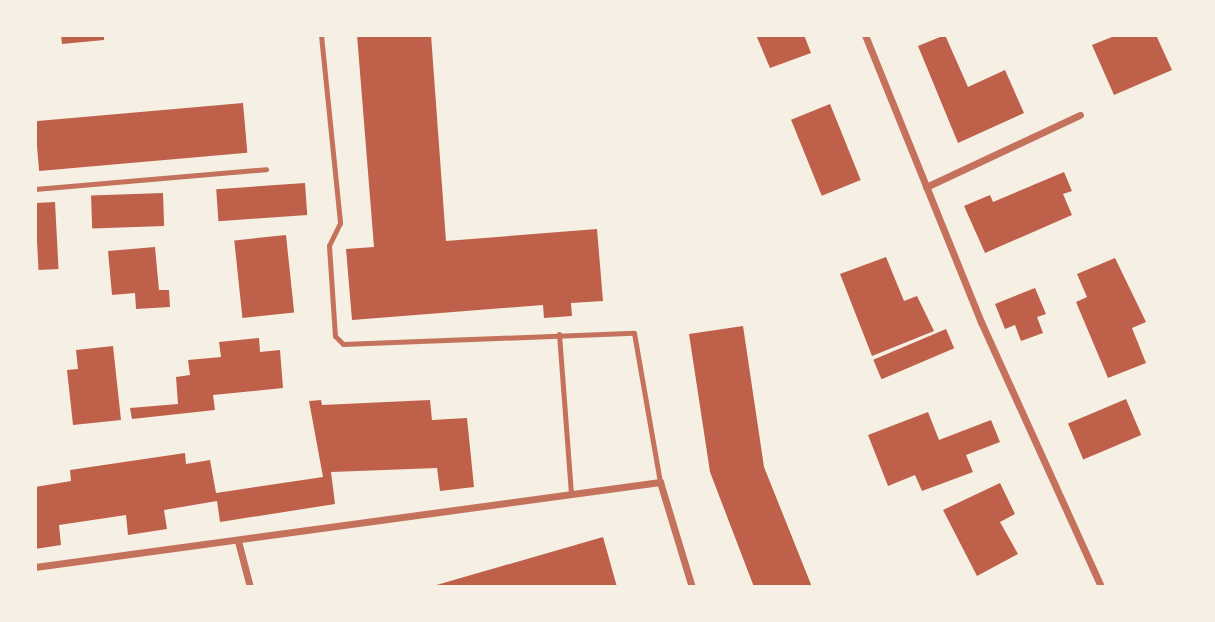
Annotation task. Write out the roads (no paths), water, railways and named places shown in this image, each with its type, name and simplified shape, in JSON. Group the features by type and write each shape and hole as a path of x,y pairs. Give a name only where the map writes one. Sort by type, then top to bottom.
{"street":[{"path":"865,35 981,322 1101,587"},
{"path":"926,187 1080,115"},
{"path":"35,567 660,482 692,587"},
{"path":"238,541 250,587"}],"lane":[{"path":"321,35 340,223 330,246 335,336 344,344 634,333 660,482"},
{"path":"35,189 266,169"},
{"path":"559,334 571,494"}]}
